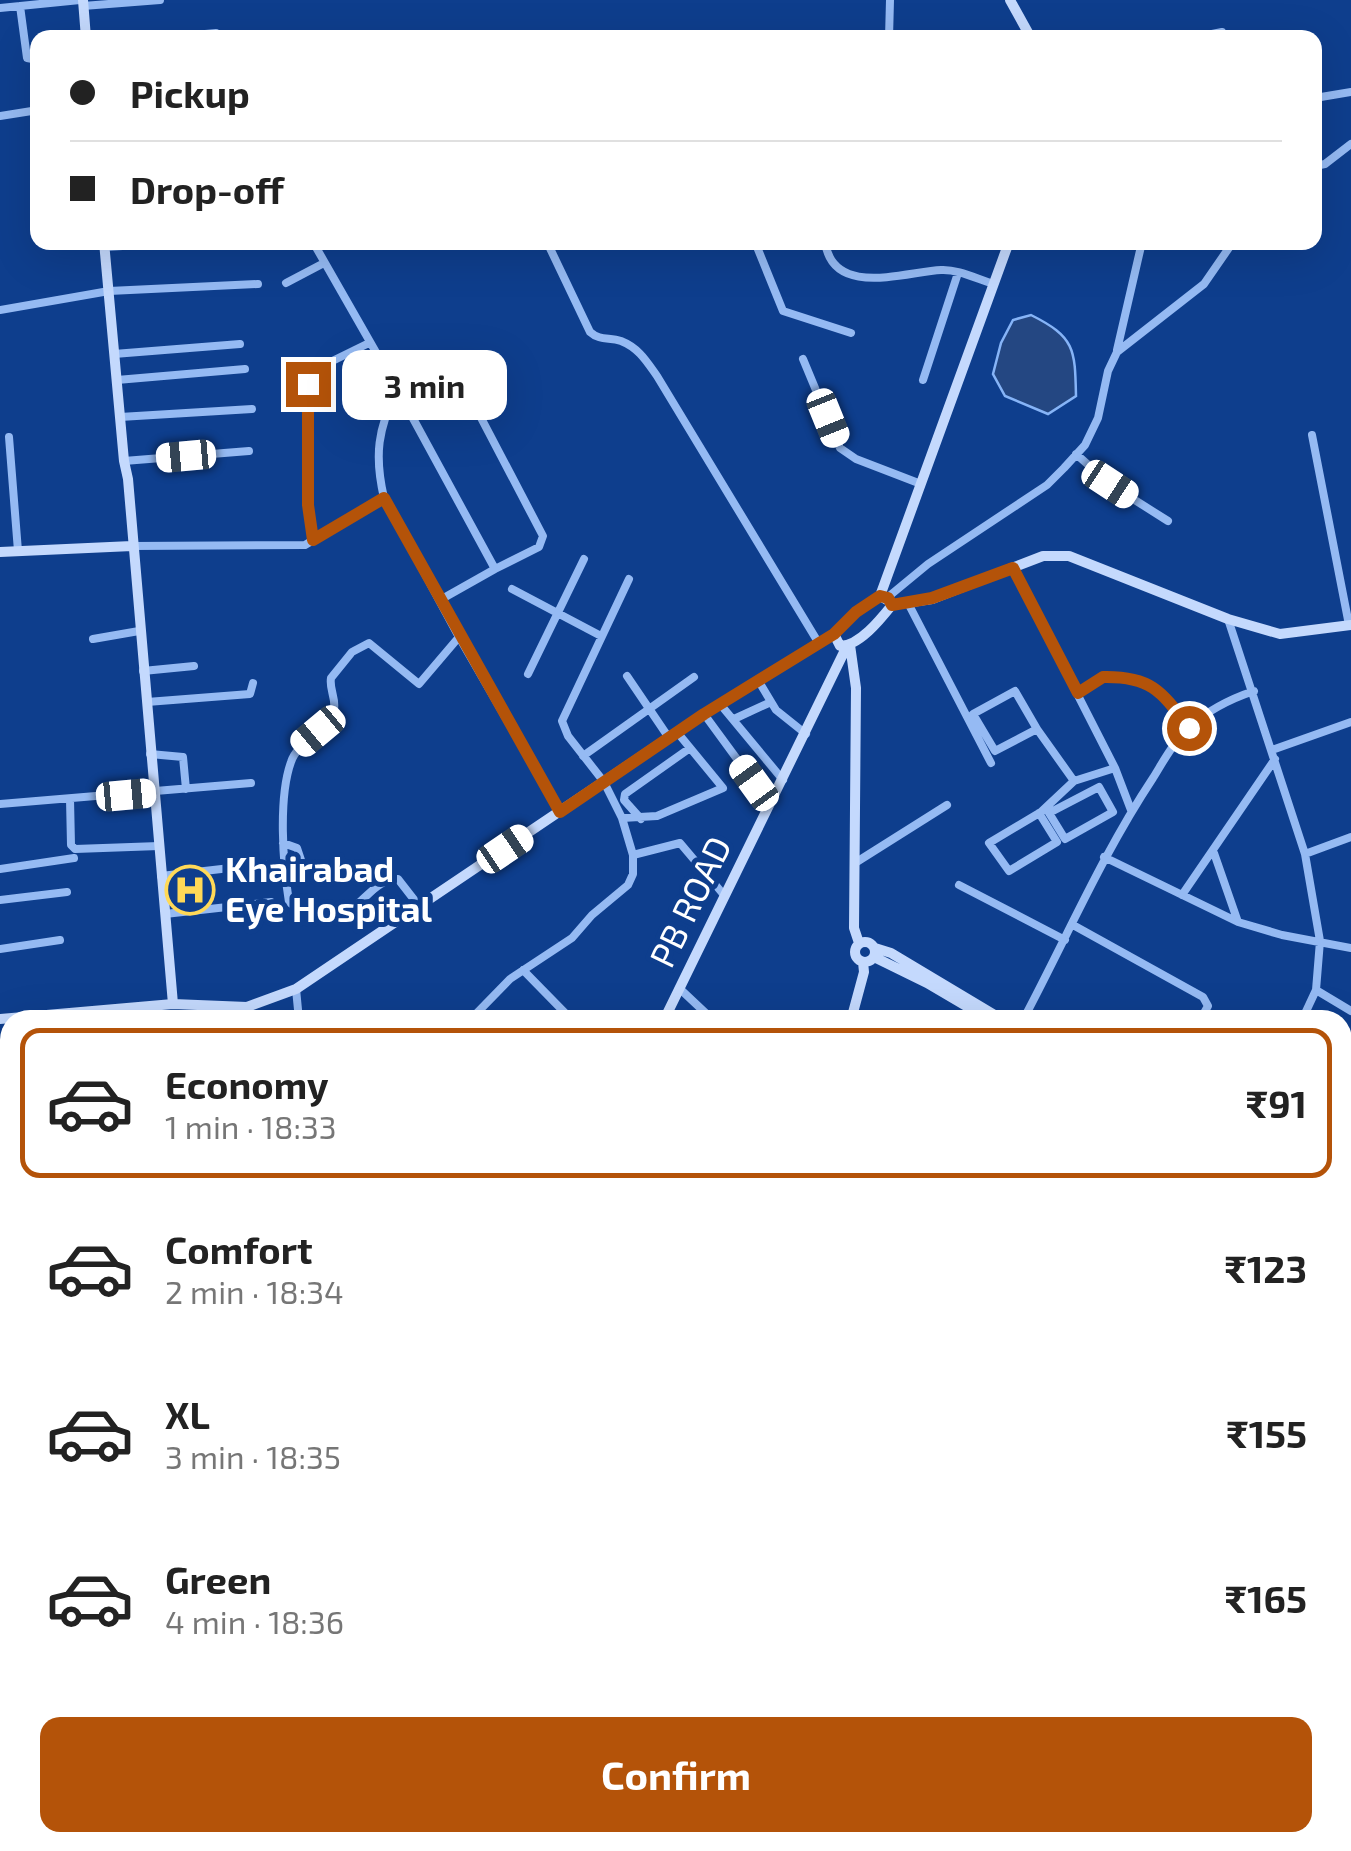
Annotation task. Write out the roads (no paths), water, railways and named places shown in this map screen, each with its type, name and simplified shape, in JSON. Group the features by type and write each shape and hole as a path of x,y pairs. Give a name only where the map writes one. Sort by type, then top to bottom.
{"street":[{"path":"0,8 160,0"},
{"path":"889,30 890,0"},
{"path":"1010,0 1027,30"},
{"path":"82,2 85,30"},
{"path":"20,6 30,59"},
{"path":"1322,97 1351,92"},
{"path":"0,116 30,111"},
{"path":"1322,165 1351,144"},
{"path":"105,250 173,1004"},
{"path":"317,250 495,569"},
{"path":"551,250 590,332 596,338 620,341 634,348 657,376 818,642"},
{"path":"759,250 783,311 851,333"},
{"path":"829,250 834,262 863,278 943,270 994,284"},
{"path":"887,599 921,484 1006,250"},
{"path":"834,634 840,646 848,645 887,599 966,536 1047,485 1085,445 1098,418 1108,371 1117,352 1140,250"},
{"path":"1117,352 1204,284 1227,250"},
{"path":"286,283 324,262"},
{"path":"923,380 958,273"},
{"path":"0,310 109,291 258,284"},
{"path":"313,540 308,505 308,384 316,369 369,343"},
{"path":"114,354 240,344"},
{"path":"804,358 840,448 856,459 921,484"},
{"path":"440,600 543,544 543,536 456,370 442,367 397,389 380,434 376,467 384,498 460,637 560,812"},
{"path":"117,380 245,369"},
{"path":"120,418 252,409"},
{"path":"99,1010 173,1004 248,1008 296,989 704,714 834,634 856,612 887,599 908,603 932,598 1043,556 1069,556 1228,619 1280,634 1350,625 1312,435"},
{"path":"9,436 18,551"},
{"path":"124,460 249,451"},
{"path":"1076,454 1110,484 1168,521"},
{"path":"0,552 305,545 384,498"},
{"path":"528,674 584,559"},
{"path":"1013,568 1078,693 1131,810"},
{"path":"480,1010 510,979 559,950 628,885 633,874 633,855 622,818 604,782 568,736 562,721 629,579"},
{"path":"512,589 601,636"},
{"path":"908,603 991,763"},
{"path":"1228,619 1305,854 1320,941 1316,990 1307,1010"},
{"path":"93,639 139,631"},
{"path":"420,906 393,878 386,879 361,904 339,916 308,917 289,902 283,843 292,758 327,724 334,709 330,686 337,669 360,645 369,643 420,684 460,637"},
{"path":"848,645 856,688 856,955 892,953 986,1010"},
{"name":"PB ROAD","path":"669,1010 848,645"},
{"path":"143,671 194,666"},
{"path":"622,818 658,816 723,788 690,748 649,709 627,676"},
{"path":"583,756 694,676"},
{"path":"1078,693 1103,677 1144,683 1162,691 1189,728"},
{"path":"758,680 771,702 806,734"},
{"path":"146,702 250,694 253,683"},
{"path":"1037,728 995,751 973,714 1015,691 1074,781"},
{"path":"1028,1010 1104,857 1131,810 1189,728 1226,700 1254,691"},
{"path":"734,718 771,702"},
{"path":"720,704 783,780"},
{"path":"704,714 770,804"},
{"path":"1182,896 1214,852 1273,754 1351,722"},
{"path":"642,819 624,800 625,794 690,748"},
{"path":"150,754 183,756 186,789"},
{"path":"1038,814 1056,842 1009,871 989,843 1038,814 1074,781 1117,773"},
{"path":"1099,787 1113,812 1065,839 1049,814 1117,773"},
{"path":"0,804 251,783"},
{"path":"70,799 71,845 75,849 158,846"},
{"path":"855,862 948,805"},
{"path":"1305,854 1351,837"},
{"path":"283,843 298,848 301,860 299,866 284,872"},
{"path":"633,855 682,844 724,895"},
{"path":"1214,852 1238,922"},
{"path":"1104,857 1238,922 1351,948"},
{"path":"0,868 74,858"},
{"path":"161,876 264,864"},
{"path":"959,885 1065,940"},
{"path":"0,900 67,892"},
{"path":"164,914 271,902"},
{"path":"1073,926 1203,997 1208,1006 1206,1010"},
{"path":"0,948 60,940"},
{"path":"854,1010 871,956 868,942 859,943"},
{"path":"871,956 973,1010"},
{"path":"523,970 562,1010"},
{"path":"679,988 702,1010"},
{"path":"296,989 298,1010"},
{"path":"1316,990 1351,1010"},
{"path":"203,1005 205,1010"}],"water":[{"path":"1031,315 1064,338 1075,367 1076,396 1048,414 1005,396 993,374 1001,343 1013,320"}],"place":[{"name":"Khairabad Eye Hospital","path":"190,890"}]}
